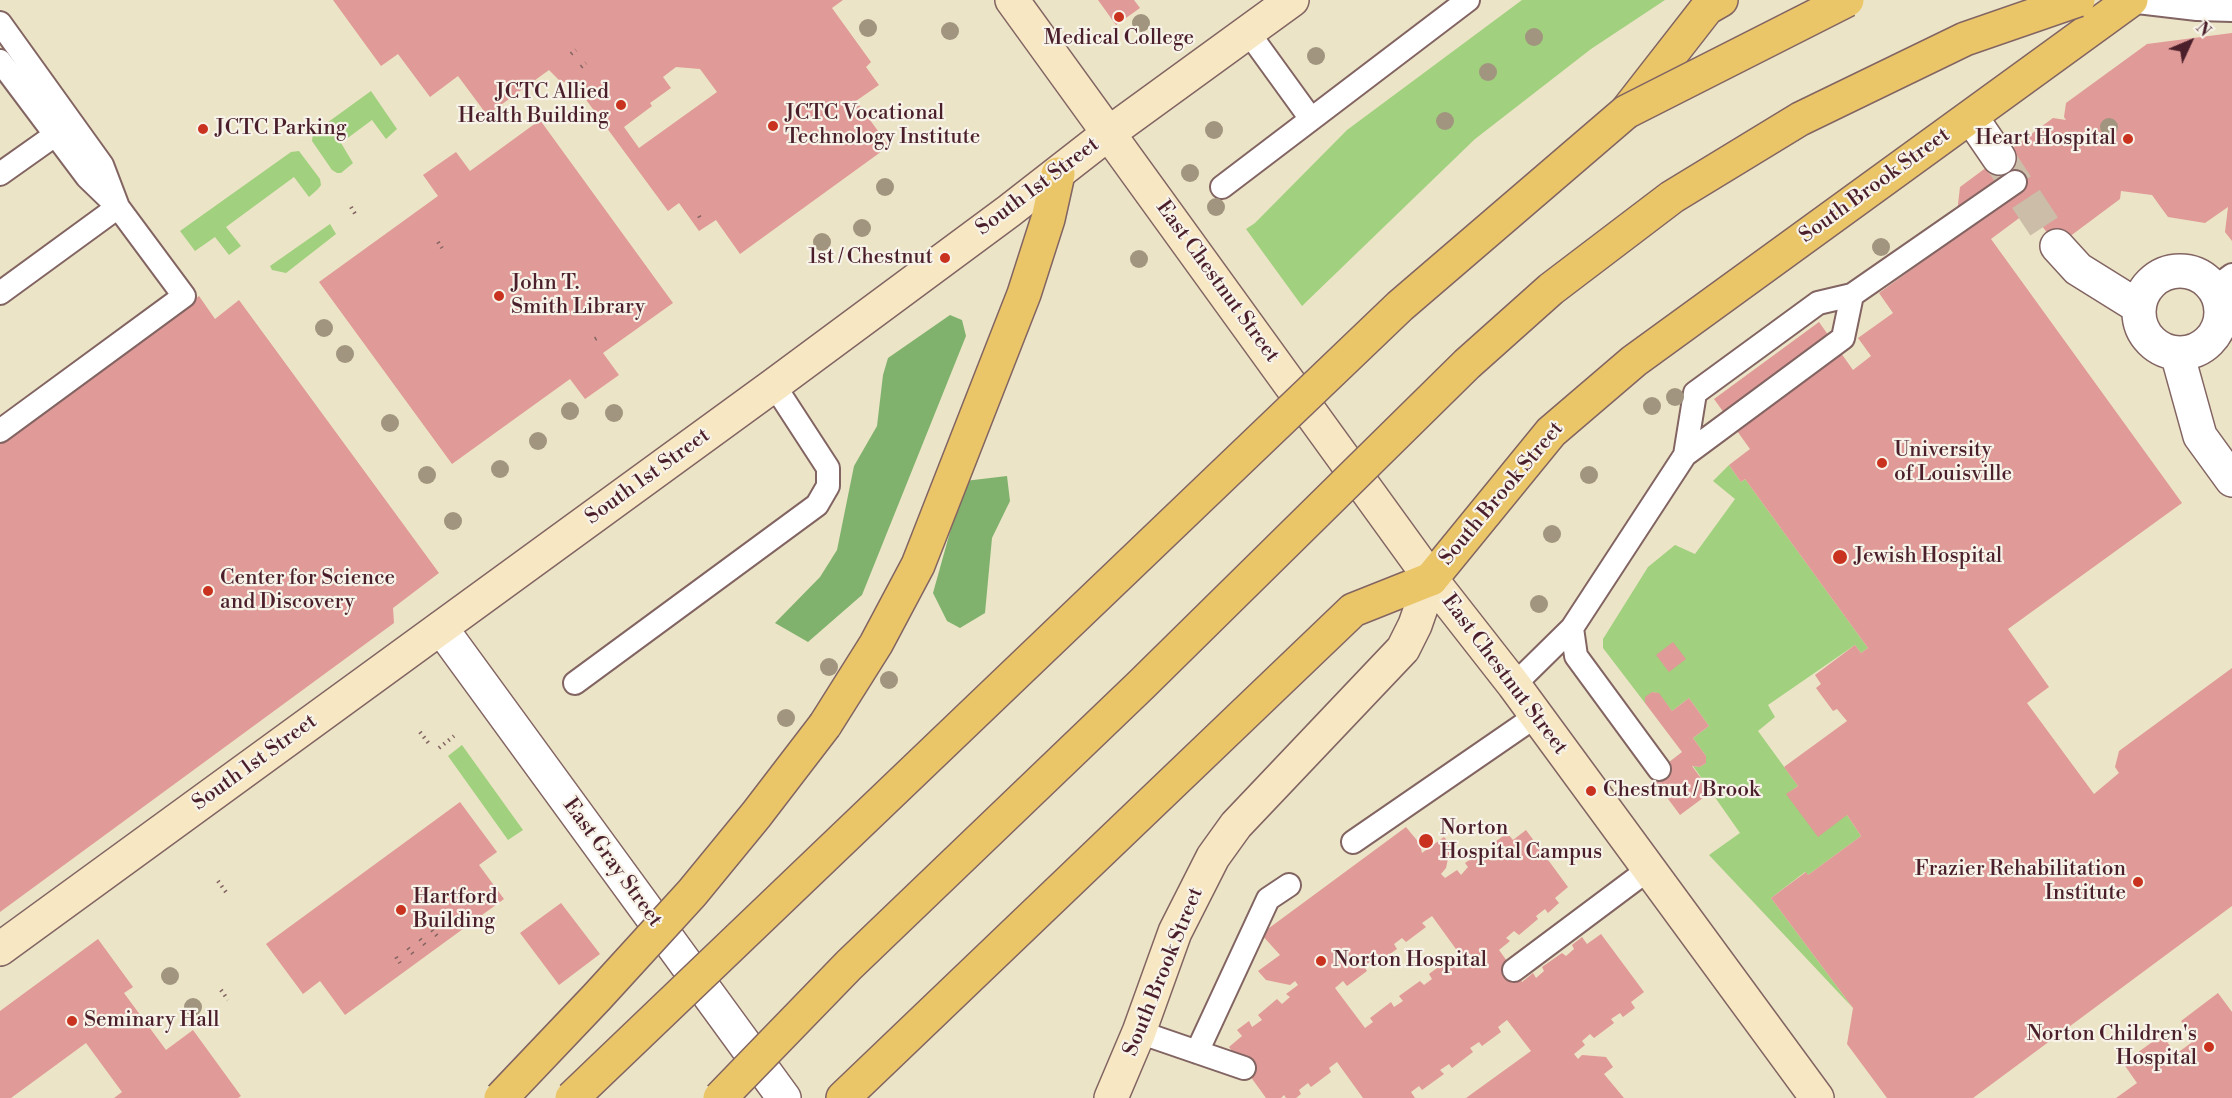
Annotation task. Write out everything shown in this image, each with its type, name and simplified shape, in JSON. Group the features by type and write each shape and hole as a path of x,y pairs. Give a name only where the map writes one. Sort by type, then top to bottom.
{"main road":[{"path":"572,1098 1400,306 1626,111 1707,8 1721,0"},
{"path":"1626,111 1847,0"},
{"path":"720,1098 849,965 1141,685 1467,364 1551,289 1672,197 1800,119 1965,39 2078,0"},
{"name":"South Brook Street","path":"1431,579 1551,432 1576,410 1672,331 2130,1"},
{"path":"501,1098 692,892 756,815 825,725 876,644 918,564 1024,294 1048,219 1058,174"},
{"path":"843,1098 1353,610 1431,579"}],"street":[{"name":"East Chestnut Street","path":"1012,0 1431,579 1514,686 1817,1098"},
{"name":"South 1st Street","path":"0,949 774,385 1058,174 1109,133 1292,0"},
{"path":"1971,117 2007,170"},
{"path":"2068,257 2139,307"},
{"path":"2178,271 2222,281 2218,300 2221,313 2218,326 2212,337 2202,346 2191,351 2177,353 2153,343 2145,334 2140,321 2139,307 2142,294 2151,283 2163,275 2178,271"},
{"path":"2177,353 2200,436 2232,480"},
{"name":"South Brook Street","path":"1111,1098 1139,1032 1175,932 1213,857 1236,825 1403,649 1431,579"},
{"name":"East Gray Street","path":"441,628 784,1098"}],"lane":[{"path":"1222,187 1468,0"},
{"path":"2130,1 2197,9 2232,9"},
{"path":"0,24 102,165 118,207"},
{"path":"1248,32 1311,119"},
{"path":"0,61 9,89 55,135 87,177 118,207 183,296 0,430"},
{"path":"0,174 55,135"},
{"path":"1685,455 1695,393 1818,303 1852,295 2007,170"},
{"path":"0,293 118,207"},
{"path":"1514,686 1572,628 1685,455 1843,338 1852,295"},
{"path":"575,682 817,505 828,486 828,468 774,385"},
{"path":"1572,628 1576,656 1659,769"},
{"path":"1353,842 1536,716"},
{"path":"1514,970 1649,869"},
{"path":"1197,1052 1268,899 1288,885"},
{"path":"1139,1032 1244,1068"}],"path":[{"path":"571,54 576,50"},
{"path":"581,67 586,63"},
{"path":"351,207 357,217"},
{"path":"699,216 702,221"},
{"path":"438,242 442,248"},
{"path":"595,339 600,336"},
{"path":"420,732 430,745"},
{"path":"439,748 454,736"},
{"path":"218,881 228,895"},
{"path":"432,930 437,936"},
{"path":"420,939 424,945"},
{"path":"408,948 413,954"},
{"path":"396,957 400,963"},
{"path":"221,990 228,1000"}],"green space":[{"path":"1522,0 1665,0 1591,49 1475,139 1302,306 1246,229 1255,223 1347,130"},
{"path":"371,91 397,129 386,139 372,120 341,143 353,163 341,173 337,173 332,170 312,141 313,133"},
{"path":"299,151 320,179 321,185 318,189 309,197 294,177 226,227 241,246 229,255 215,237 195,251 180,231 291,152"},
{"path":"330,224 336,234 286,273 272,270 270,266"},
{"path":"950,315 962,320 966,336 862,595 808,642 775,623 820,577 837,550 854,466 877,426 883,375 888,358"},
{"path":"1729,465 1741,482 1745,479 1868,648 1861,653 1855,645 1768,705 1775,717 1758,731 1798,786 1787,794 1847,815 1861,836 1808,875 1805,872 1771,898 1853,1008 1709,855 1740,833 1693,766 1700,767 1706,763 1706,756 1693,738 1709,726 1689,698 1672,711 1658,693 1652,692 1645,703 1603,648 1603,639 1648,567 1675,545 1695,554 1735,499 1713,481"},
{"path":"1007,476 1010,501 992,538 985,613 960,628 947,621 933,593 965,481"},
{"path":"462,745 523,830 508,840 448,756"}],"building":[{"path":"333,0 843,0 832,8 871,62 866,67 879,85 853,103 856,107 859,105 889,146 740,254 716,220 699,231 679,203 668,211 573,82 567,83 559,80 549,70 487,115 458,76 430,97 398,54 381,66","holes":["676,67 700,69 717,92 639,148 624,127 652,106 650,103 671,88 663,77"]},
{"name":"Medical College","path":"1098,0 1134,0 1140,8 1116,25"},
{"name":"Jewish Hospital","path":"2232,33 2232,241 2225,232 2228,207 2205,223 2168,217 2152,195 2121,191 2120,199 2057,246 2030,210 1991,239 2182,503 2008,629 2049,687 2027,703 2094,794 2119,773 2115,767 2119,751 2232,668 2232,906 1973,1098 1887,1098 1847,1044 1853,1008 1771,898 1806,872 1808,875 1861,836 1847,815 1818,837 1786,794 1798,786 1784,767 1847,721 1837,709 1833,711 1816,688 1821,684 1815,675 1855,645 1861,653 1868,648 1745,479 1741,482 1729,465 1750,449 1714,399 1819,322 1853,370 1871,356 1858,338 1893,313 1879,293 1959,235 1955,230 1960,187 2053,118 2066,120 2064,117 2066,103 2147,44"},
{"name":"John T. Smith Library","path":"540,120 673,303 603,353 619,375 585,399 570,379 452,464 319,282 438,196 423,175 456,152 470,171"},
{"name":"Center for Science and Discovery","path":"199,296 215,319 239,300 439,573 393,608 394,623 0,912 0,444"},
{"path":"1673,642 1686,659 1669,672 1656,655"},
{"path":"1652,692 1659,693 1672,711 1689,698 1709,726 1693,738 1706,756 1706,763 1700,767 1692,766 1711,792 1680,815 1651,776 1682,752 1645,703 1645,697"},
{"name":"Hartford Building","path":"460,802 497,852 479,865 504,899 345,1015 320,981 303,994 266,944"},
{"name":"Norton Hospital","path":"1406,827 1420,844 1422,853 1444,837 1451,845 1446,868 1441,874 1445,878 1457,870 1461,875 1468,867 1465,863 1487,848 1490,853 1498,846 1495,842 1507,833 1513,840 1526,830 1568,887 1555,898 1559,903 1548,913 1545,909 1536,916 1538,919 1519,935 1514,931 1506,938 1510,941 1499,950 1522,982 1533,973 1536,978 1544,971 1542,967 1562,953 1566,956 1574,949 1572,945 1582,937 1587,944 1601,934 1644,992 1631,1002 1635,1008 1623,1017 1620,1013 1611,1019 1614,1023 1594,1038 1590,1034 1582,1041 1585,1045 1574,1054 1578,1059 1582,1055 1606,1057 1613,1067 1604,1074 1624,1098 1466,1098 1531,1051 1507,1020 1498,1027 1501,1032 1482,1046 1479,1042 1470,1048 1473,1052 1452,1068 1449,1064 1440,1070 1444,1074 1422,1090 1419,1086 1411,1092 1415,1098 1363,1098 1337,1062 1329,1068 1331,1072 1311,1087 1308,1083 1299,1090 1301,1094 1296,1098 1286,1098 1284,1095 1281,1098 1266,1098 1229,1047 1242,1036 1237,1030 1249,1021 1252,1027 1262,1020 1258,1015 1277,999 1282,1004 1290,997 1286,994 1298,985 1295,981 1290,985 1266,980 1258,971 1280,955 1261,934","holes":["1432,916 1461,956 1452,963 1449,959 1429,974 1432,979 1424,985 1420,981 1399,996 1403,1001 1394,1007 1391,1002 1370,1018 1373,1022 1365,1028 1335,988 1343,981 1347,986 1367,971 1364,966 1373,960 1376,964 1397,949 1394,944 1402,938 1406,942 1426,927 1422,923"]},
{"path":"561,903 600,954 559,985 520,933"},
{"name":"Seminary Hall","path":"98,939 133,987 124,993 166,1050 193,1030 241,1096 238,1098 114,1098 122,1092 86,1043 11,1098 0,1098 0,1011"},
{"name":"Norton Children's Hospital","path":"2218,993 2232,1012 2232,1098 2116,1098 2137,1083 2123,1063 2162,1035 2176,1054 2195,1040 2181,1021"}],"tunnel":[{"path":"1999,158 2057,246"}],"place":[{"name":"Medical College","path":"1119,17"},
{"name":"JCTC Allied Health Building","path":"621,105"},
{"name":"JCTC Vocational Technology Institute","path":"773,126"},
{"name":"JCTC Parking","path":"203,129"},
{"name":"Heart Hospital","path":"2128,139"},
{"name":"1st / Chestnut","path":"945,258"},
{"name":"John T. Smith Library","path":"499,296"},
{"name":"University of Louisville","path":"1882,463"},
{"name":"Jewish Hospital","path":"1840,557"},
{"name":"Center for Science and Discovery","path":"208,591"},
{"name":"Chestnut / Brook","path":"1591,791"},
{"name":"Norton Hospital Campus","path":"1426,841"},
{"name":"Frazier Rehabilitation Institute","path":"2138,882"},
{"name":"Hartford Building","path":"401,910"},
{"name":"Norton Hospital","path":"1321,961"},
{"name":"Seminary Hall","path":"72,1021"},
{"name":"Norton Children's Hospital","path":"2209,1047"}]}
